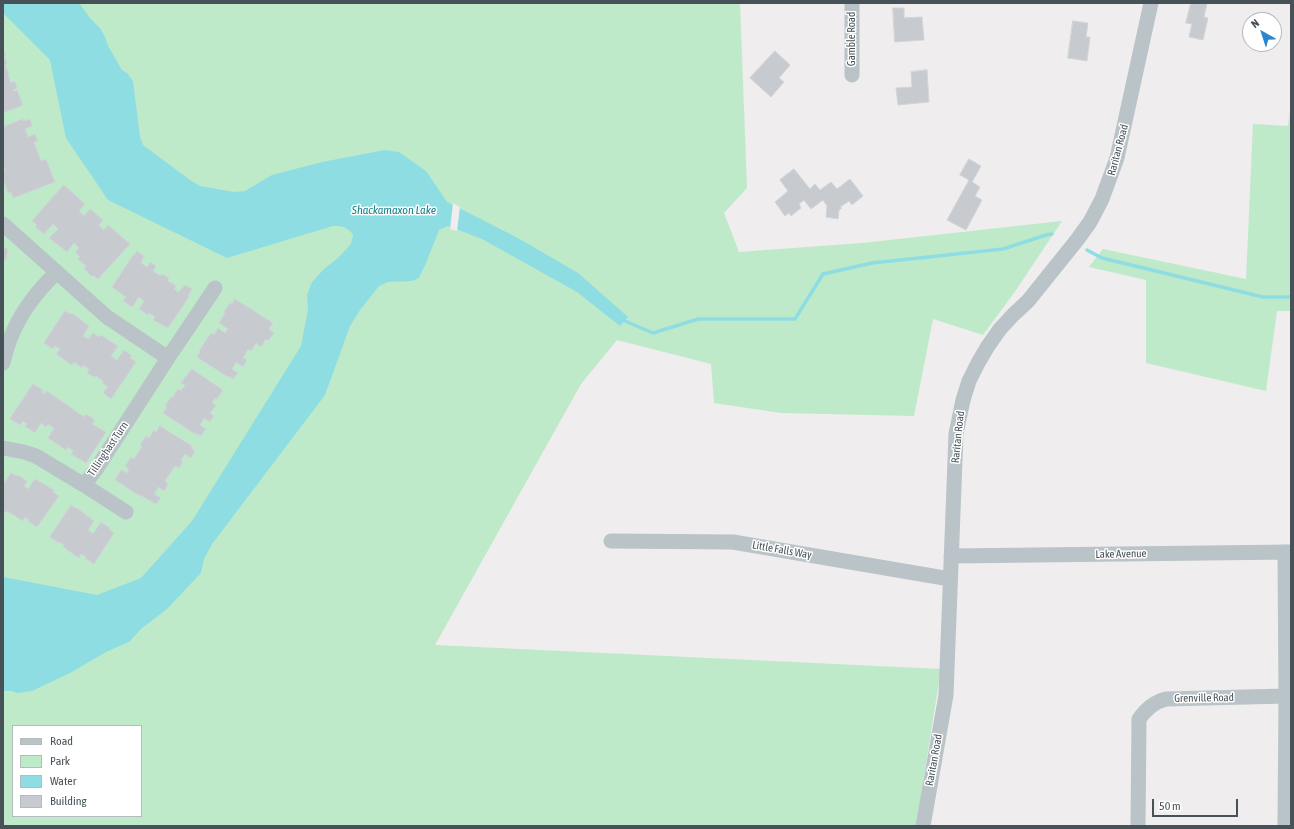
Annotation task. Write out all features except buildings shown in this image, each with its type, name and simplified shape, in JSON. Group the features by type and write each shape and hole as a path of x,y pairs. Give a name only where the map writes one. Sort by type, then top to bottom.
{"street":[{"name":"Gamble Road","path":"852,3 852,75"},
{"name":"Raritan Road","path":"922,826 946,695 956,434 963,400 969,381 978,363 1000,330 1013,315 1028,302 1067,254 1090,222 1102,199 1117,158 1151,3"},
{"path":"3,224 107,317 168,358"},
{"path":"3,363 9,340 16,324 44,284 57,272"},
{"name":"Tillinghast Turn","path":"3,448 36,456 84,485 97,468 215,288"},
{"path":"84,485 126,512"},
{"name":"Little Falls Way","path":"611,541 733,542 950,579"},
{"name":"Lake Avenue","path":"952,556 1288,552"},
{"path":"1285,826 1288,552"},
{"name":"Grenville Road","path":"1138,826 1140,719 1145,712 1158,701 1166,699 1286,696"}],"green space":[{"path":"3,3 740,3 747,188 724,213 739,252 862,243 1062,221 1016,290 983,335 933,319 914,416 781,413 714,403 711,364 617,340 581,384 435,645 941,669 916,826 3,826"},
{"path":"1291,104 1291,311 1277,311 1266,391 1146,363 1146,280 1089,267 1103,249 1246,279 1253,124 1288,126"}],"water":[{"name":"Shackamaxon Lake","path":"3,3 79,3 90,18 100,28 108,46 122,70 127,73 133,81 140,137 143,145 200,186 234,192 245,191 272,175 322,162 385,150 399,152 426,171 447,202 518,238 578,273 628,317 620,326 577,292 482,239 448,226 439,230 419,278 412,281 388,282 379,286 360,310 350,326 325,395 212,544 204,559 201,573 167,609 142,628 129,642 106,652 70,673 32,691 17,693 3,691 3,577 97,595 141,578 192,521 301,346 308,310 307,295 312,282 351,244 353,235 349,230 339,226 333,226 227,258 108,200 66,138 50,60 3,13"}],"pier":[{"path":"453,203 460,207 457,231 450,229"}],"waterway":[{"path":"625,321 653,333 698,319 795,319 823,274 872,263 1003,249 1052,234"},
{"path":"1087,250 1102,258 1263,297 1291,297"}]}
